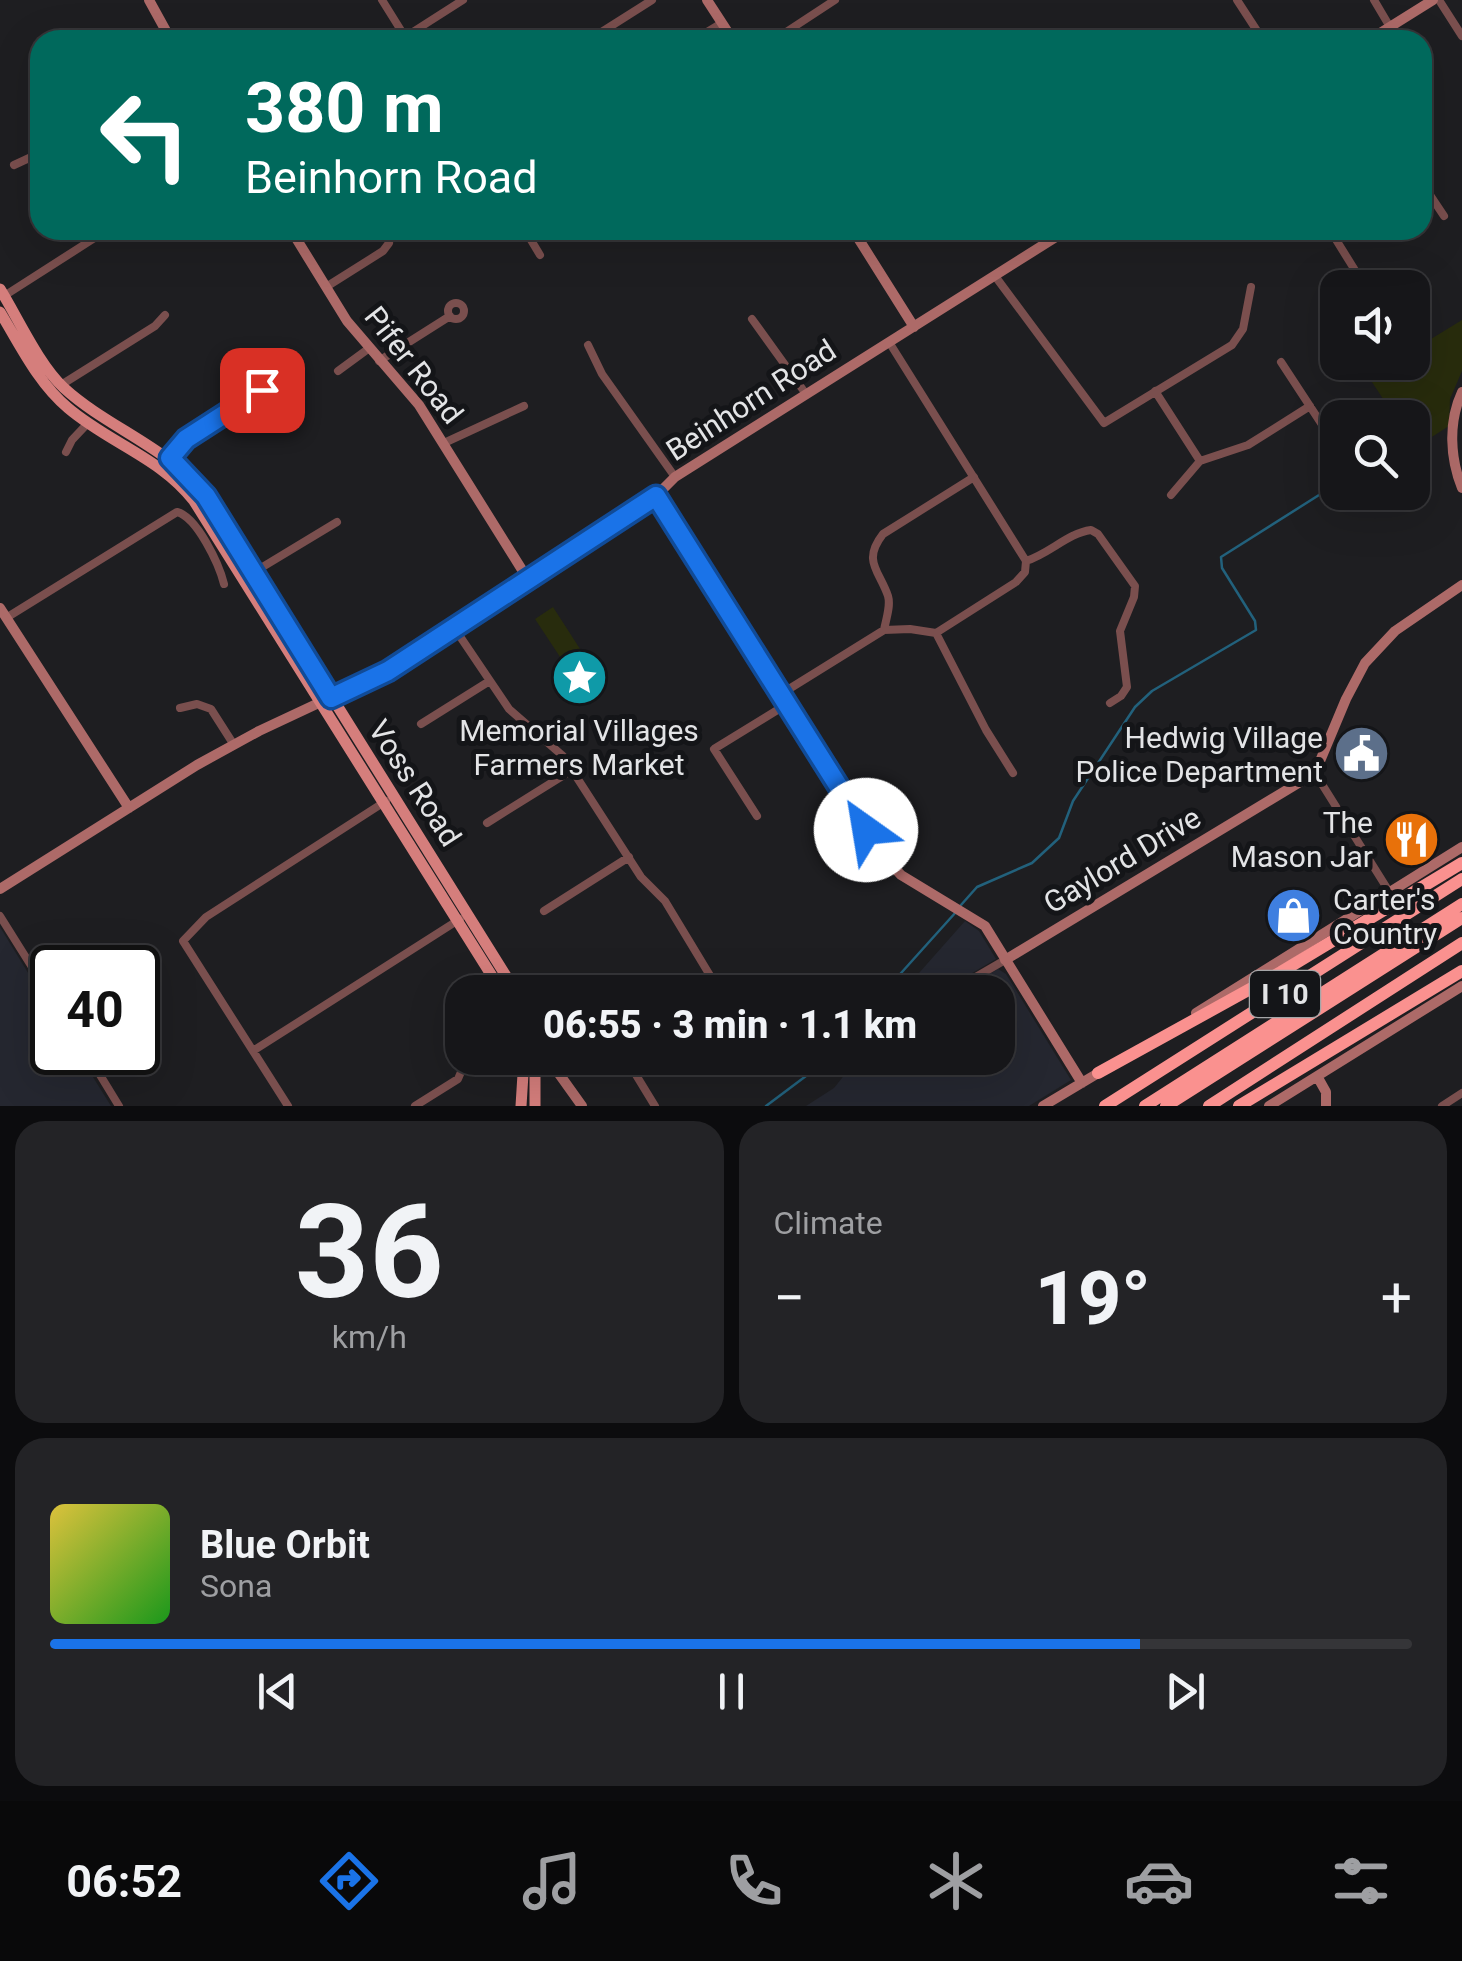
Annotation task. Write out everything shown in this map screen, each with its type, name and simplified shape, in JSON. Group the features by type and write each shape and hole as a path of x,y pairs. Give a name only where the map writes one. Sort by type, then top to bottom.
{"highway":[{"path":"1098,1073 1312,954 1462,863"},
{"name":"I 10","path":"1106,1106 1462,879"},
{"path":"1146,1106 1462,904"},
{"path":"1166,1106 1462,918"},
{"name":"I 10","path":"1209,1106 1462,943"},
{"path":"1239,1106 1462,971"}],"main road":[{"name":"Voss Road","path":"1,294 45,373 51,393 88,423 167,463"},
{"name":"Voss Road","path":"0,312 45,373 206,496 248,576 463,917 504,975"},
{"name":"Voss Road","path":"463,917 493,975"},
{"path":"521,1106 530,1075"},
{"path":"535,1075 535,1106"}],"street":[{"path":"149,0 166,30"},
{"path":"382,0 401,30"},
{"path":"418,30 463,0"},
{"path":"605,30 652,0"},
{"path":"707,0 727,30"},
{"path":"790,30 836,0"},
{"path":"1238,0 1257,30"},
{"path":"1374,0 1390,26"},
{"path":"1384,30 1436,0 1462,36"},
{"path":"710,30 722,22"},
{"path":"14,165 30,158"},
{"path":"1432,198 1444,216"},
{"path":"1,294 90,240"},
{"name":"Pifer Road","path":"297,240 368,349 406,387 529,581"},
{"path":"531,240 540,255"},
{"path":"858,240 914,327"},
{"name":"Beinhorn Road","path":"1,886 234,745 388,671 656,496 675,477 1051,240"},
{"path":"1336,240 1355,270"},
{"path":"326,287 383,251 389,243"},
{"path":"994,276 1104,422 1232,344 1243,330 1252,287"},
{"path":"61,385 165,315"},
{"path":"379,362 450,316"},
{"path":"752,319 806,394"},
{"path":"757,816 714,749 779,709 789,689 884,630 936,633 1016,582 1025,572 1026,560 890,342"},
{"path":"588,345 602,374 675,477"},
{"path":"338,371 368,349"},
{"path":"1281,362 1320,421"},
{"path":"167,463 186,439 262,390"},
{"path":"1156,391 1200,461"},
{"path":"1462,392 1454,410 1453,426 1453,452 1462,488"},
{"path":"444,443 524,406"},
{"path":"1171,495 1200,461 1248,445 1310,406"},
{"path":"66,452 88,423"},
{"path":"884,630 890,601 874,569 873,549 883,534 974,477"},
{"path":"656,496 886,860 902,875 985,926 1082,1083"},
{"path":"129,808 3,613 177,512 192,522 217,562 224,584"},
{"path":"248,576 337,522"},
{"path":"1026,560 1091,530 1133,582 1134,597 1120,631 1128,687 1110,703"},
{"path":"1390,893 1316,773 1366,663 1394,631 1462,585"},
{"path":"454,629 509,709 563,756 641,877 665,901 710,975"},
{"path":"936,633 1013,773"},
{"path":"421,724 488,682"},
{"path":"180,708 197,704 211,708 234,745"},
{"path":"487,823 572,770"},
{"name":"Gaylord Drive","path":"980,975 1316,773"},
{"path":"288,1106 183,940 206,917 389,799"},
{"path":"1043,1106 1462,847"},
{"path":"544,911 629,857"},
{"path":"0,916 30,964"},
{"path":"253,1051 463,917"},
{"path":"1269,1106 1462,986"},
{"path":"100,1075 120,1106"},
{"path":"415,1106 460,1075"},
{"path":"560,1075 578,1101"},
{"path":"566,1075 578,1101"},
{"path":"636,1075 655,1106"},
{"path":"1317,1076 1326,1092 1326,1106"},
{"path":"1442,1106 1462,1094"}],"shaded area":[{"path":"965,921 979,931 996,959 969,975 919,973"},
{"path":"0,927 30,976 30,1075 92,1075 111,1106 0,1106"},
{"path":"1015,989 1071,1080 1029,1106 806,1106 834,1088 844,1075 1015,1075"}],"green space":[{"path":"1462,320 1462,371 1450,399 1449,426 1430,438 1430,400 1384,400 1371,380 1430,380 1430,340"},
{"path":"553,607 582,652 564,663 535,619"}],"waterway":[{"path":"961,905 977,887 1032,863 1059,838 1073,801 1135,707 1152,691 1256,630 1255,621 1222,568 1221,557 1320,494"},
{"path":"899,975 956,912"},
{"path":"766,1106 807,1075"}],"place":[{"name":"Memorial Villages Farmers Market","path":"579,677"},
{"name":"Hedwig Village Police Department","path":"1362,754"},
{"name":"The Mason Jar","path":"1412,839"},
{"name":"Carter's Country","path":"1294,916"}],"route":[{"path":"262,390 186,439 170,458 206,496 331,698 388,671 656,496 866,830"}]}
